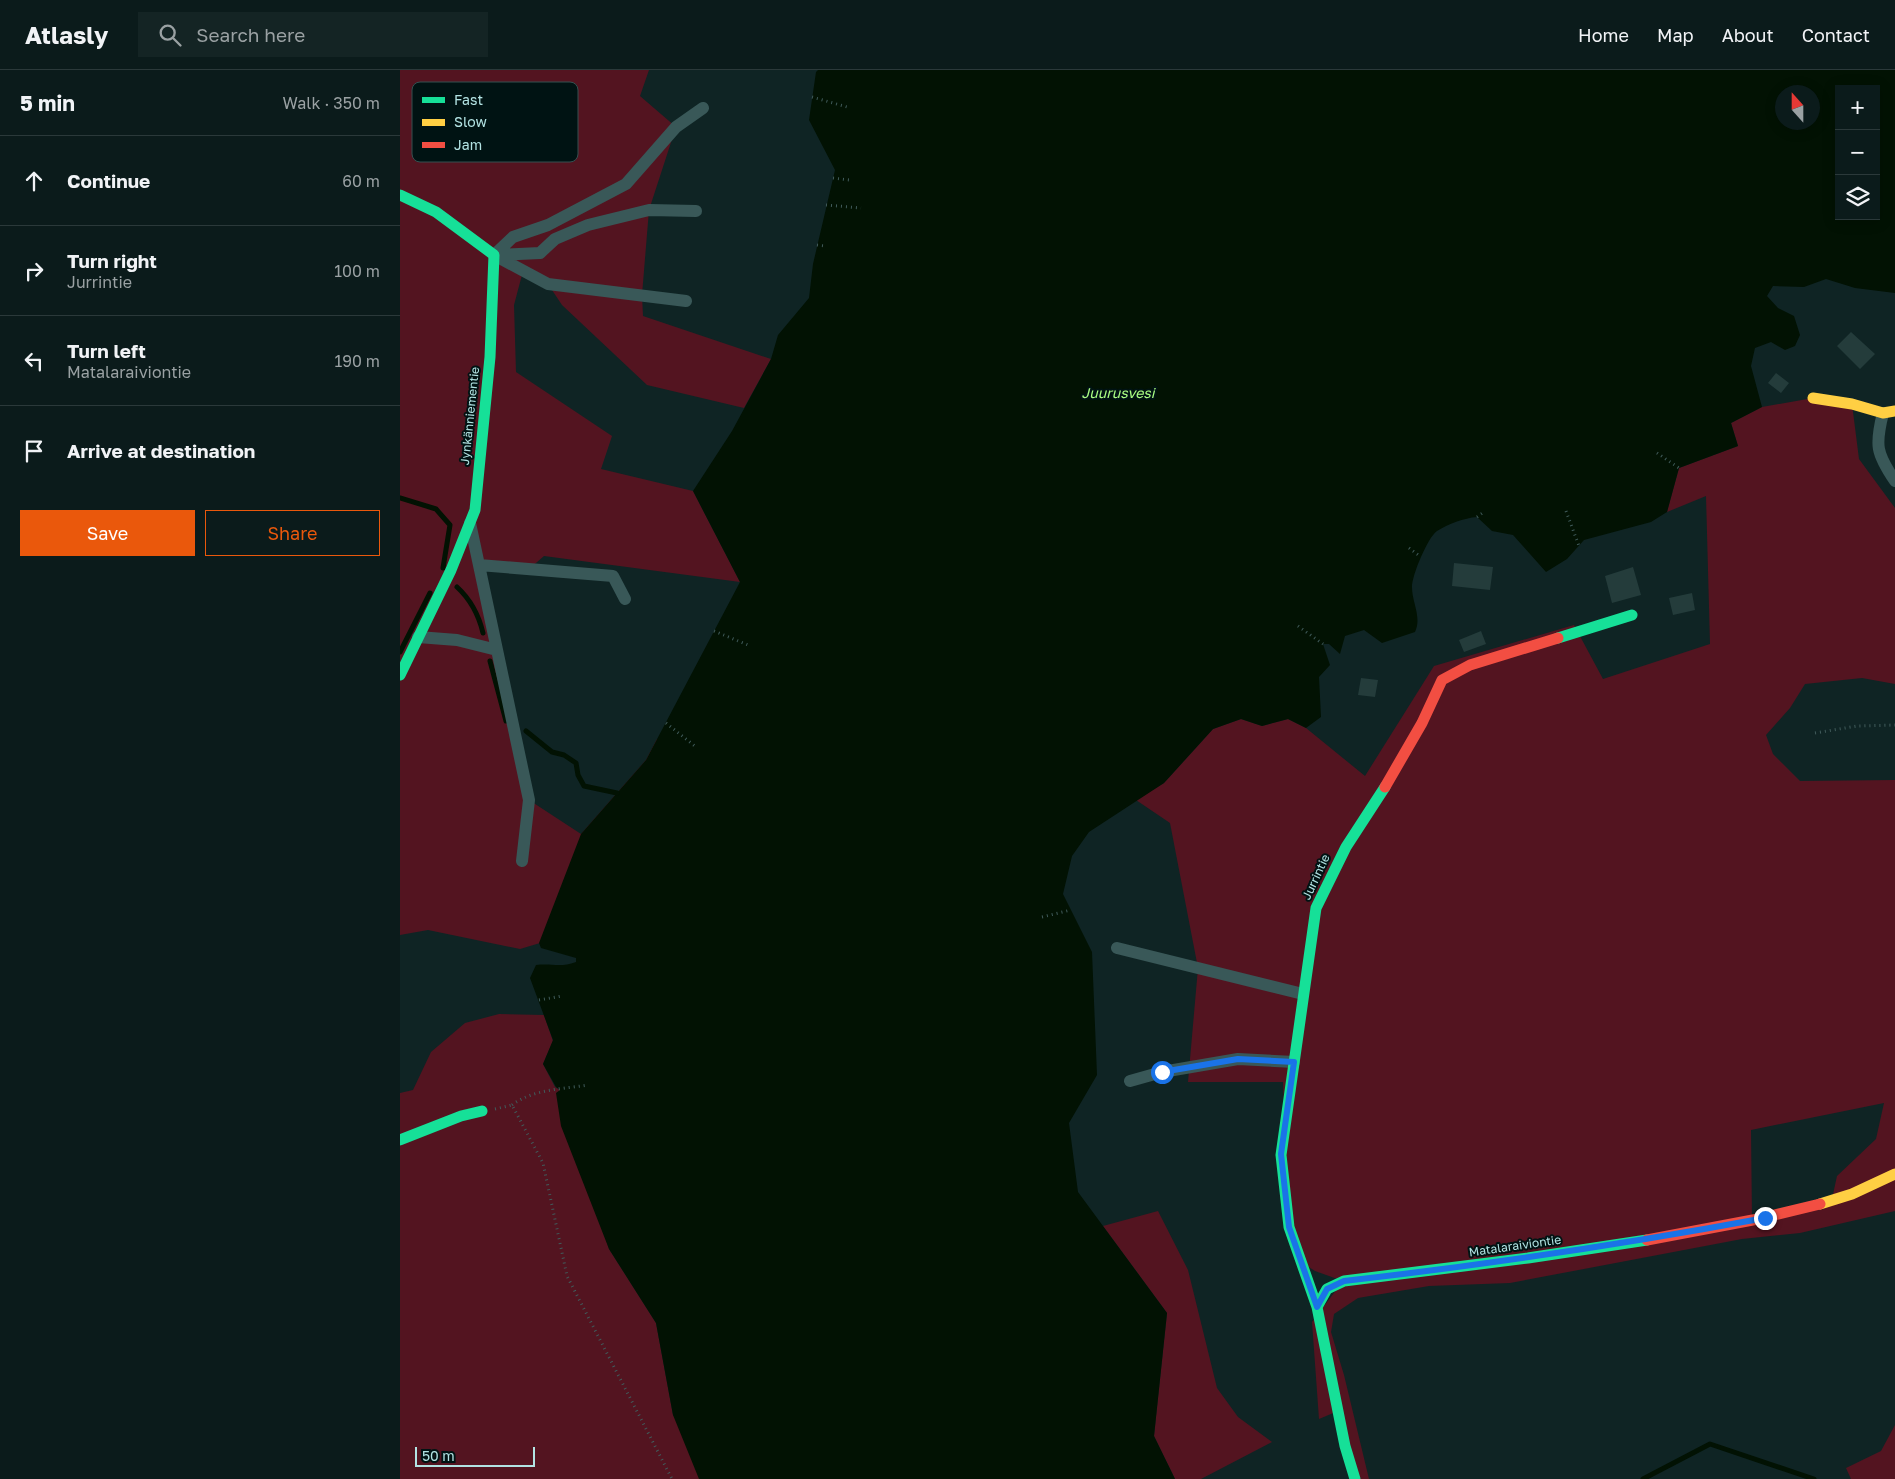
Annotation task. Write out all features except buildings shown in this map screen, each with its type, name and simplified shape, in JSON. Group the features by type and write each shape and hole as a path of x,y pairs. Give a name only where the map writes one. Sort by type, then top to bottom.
{"street":[{"path":"494,255 513,237 548,225 626,184 676,127 703,108"},
{"path":"400,195 436,212 494,255 548,284 686,301"},
{"path":"494,255 540,253 555,239 588,225 649,210 696,211"},
{"name":"Jynkänniementie","path":"400,675 451,570 475,510 490,357 494,255"},
{"path":"1813,398 1889,412 1877,436 1880,460 1895,481"},
{"path":"470,522 529,800 522,861"},
{"path":"479,565 613,576 625,599"},
{"name":"Jurrintie","path":"1317,1307 1289,1227 1281,1154 1316,908 1346,847 1395,772 1442,680 1470,666 1632,615"},
{"path":"418,637 457,640 497,650"},
{"path":"1117,948 1303,994"},
{"path":"1130,1082 1162,1072 1238,1059 1294,1062"},
{"path":"400,1140 425,1132 460,1115 482,1112"},
{"name":"Matalaraiviontie","path":"1317,1307 1327,1289 1344,1281 1542,1256 1656,1239 1765,1218 1855,1193 1895,1174"},
{"path":"1317,1307 1346,1446 1355,1479"}],"path":[{"path":"812,97 847,106"},
{"path":"833,178 849,180"},
{"path":"826,205 860,208"},
{"path":"817,244 825,246"},
{"path":"1657,453 1678,468"},
{"path":"1566,511 1579,546"},
{"path":"1477,517 1484,512"},
{"path":"1409,548 1421,557"},
{"path":"1298,626 1323,644"},
{"path":"714,631 748,645"},
{"path":"666,723 696,747"},
{"path":"1815,734 1857,726 1895,725"},
{"path":"1042,917 1071,910"},
{"path":"539,1000 562,996"},
{"path":"482,1112 512,1105 523,1096 588,1086"},
{"path":"512,1105 543,1163 567,1276 672,1479"}],"shaded area":[{"path":"400,70 649,70 640,96 676,127 649,210 642,295 643,316 771,359 744,408 647,385 562,305 548,284 523,271 514,305 516,372 612,436 601,469 693,491 740,582 544,556 529,569 479,565 529,800 581,834 646,760 657,739 682,756 540,943 520,949 428,930 400,935"},
{"path":"1813,398 1852,404 1859,459 1895,508 1895,684 1862,678 1805,684 1790,708 1766,735 1773,754 1800,781 1895,780 1895,1211 1800,1233 1742,1239 1510,1283 1429,1286 1358,1298 1334,1314 1331,1332 1344,1375 1369,1479 1355,1479 1338,1411 1319,1419 1312,1322 1343,1281 1315,1271 1301,1262 1289,1227 1283,1082 1188,1082 1198,968 1170,823 1136,800 1164,783 1213,729 1241,719 1262,726 1288,719 1306,728 1365,776 1434,666 1574,625 1603,679 1710,644 1706,496 1667,512 1679,468 1738,446 1731,423 1762,407","holes":["1884,1103 1876,1139 1837,1176 1832,1199 1752,1220 1751,1130"]},
{"path":"499,1014 544,1015 553,1041 543,1064 555,1087 560,1090 559,1092 609,1249 656,1323 673,1415 722,1479 400,1479 400,1093 413,1090 431,1052 465,1023"},
{"path":"1158,1211 1188,1270 1217,1388 1238,1417 1272,1442 1201,1479 1175,1479 1154,1436 1167,1313 1103,1226"},
{"path":"1895,1425 1895,1479 1851,1479 1846,1468 1881,1451"}],"water":[{"name":"Juurusvesi","path":"818,70 1895,70 1895,293 1855,288 1826,279 1804,287 1773,286 1767,296 1778,308 1794,316 1800,335 1795,346 1785,350 1771,342 1755,348 1751,366 1762,407 1731,423 1738,446 1679,468 1667,512 1651,522 1584,540 1567,559 1546,572 1513,535 1492,531 1477,517 1456,522 1437,531 1425,548 1413,581 1412,593 1417,615 1415,632 1382,643 1364,630 1345,636 1340,654 1329,644 1323,644 1330,665 1319,677 1321,717 1306,728 1288,719 1262,726 1241,719 1213,729 1164,783 1089,832 1072,856 1063,894 1092,952 1097,1075 1069,1123 1078,1192 1167,1313 1154,1436 1175,1479 699,1479 673,1415 656,1323 609,1249 561,1126 556,1093 560,1090 556,1087 543,1064 553,1040 530,978 536,965 565,965 576,962 576,958 541,948 539,943 581,834 646,760 740,582 693,491 732,431 771,359 778,335 809,298 813,264 835,170 809,120 816,72"}],"waterway":[{"path":"400,498 436,509 450,525 443,568"},
{"path":"457,587 473,608 483,633"},
{"path":"400,652 430,593"},
{"path":"490,661 506,721"},
{"path":"526,731 552,752 564,755 576,763 578,775 584,786 617,793"},
{"path":"1643,1479 1710,1444 1814,1479"}],"traffic: fast":[{"path":"400,195 436,212 494,255 490,357 475,510 451,570 400,675"},
{"path":"1558,638 1632,615"},
{"path":"1317,1307 1289,1227 1281,1155 1316,908 1346,847 1385,787"},
{"path":"400,1140 461,1116 482,1111"},
{"path":"1355,1479 1345,1446 1317,1307 1327,1289 1344,1281 1528,1258 1647,1240"}],"traffic: slow":[{"path":"1813,398 1852,404 1883,413 1895,411"},
{"path":"1820,1204 1852,1194 1895,1174"}],"traffic: jam":[{"path":"1385,787 1422,723 1442,680 1470,665 1558,638"},
{"path":"1647,1240 1758,1219 1820,1204"}],"route":[{"path":"1162,1072 1238,1059 1294,1062 1281,1154 1289,1227 1317,1307 1327,1289 1344,1281 1532,1258 1656,1239 1765,1218"}]}
